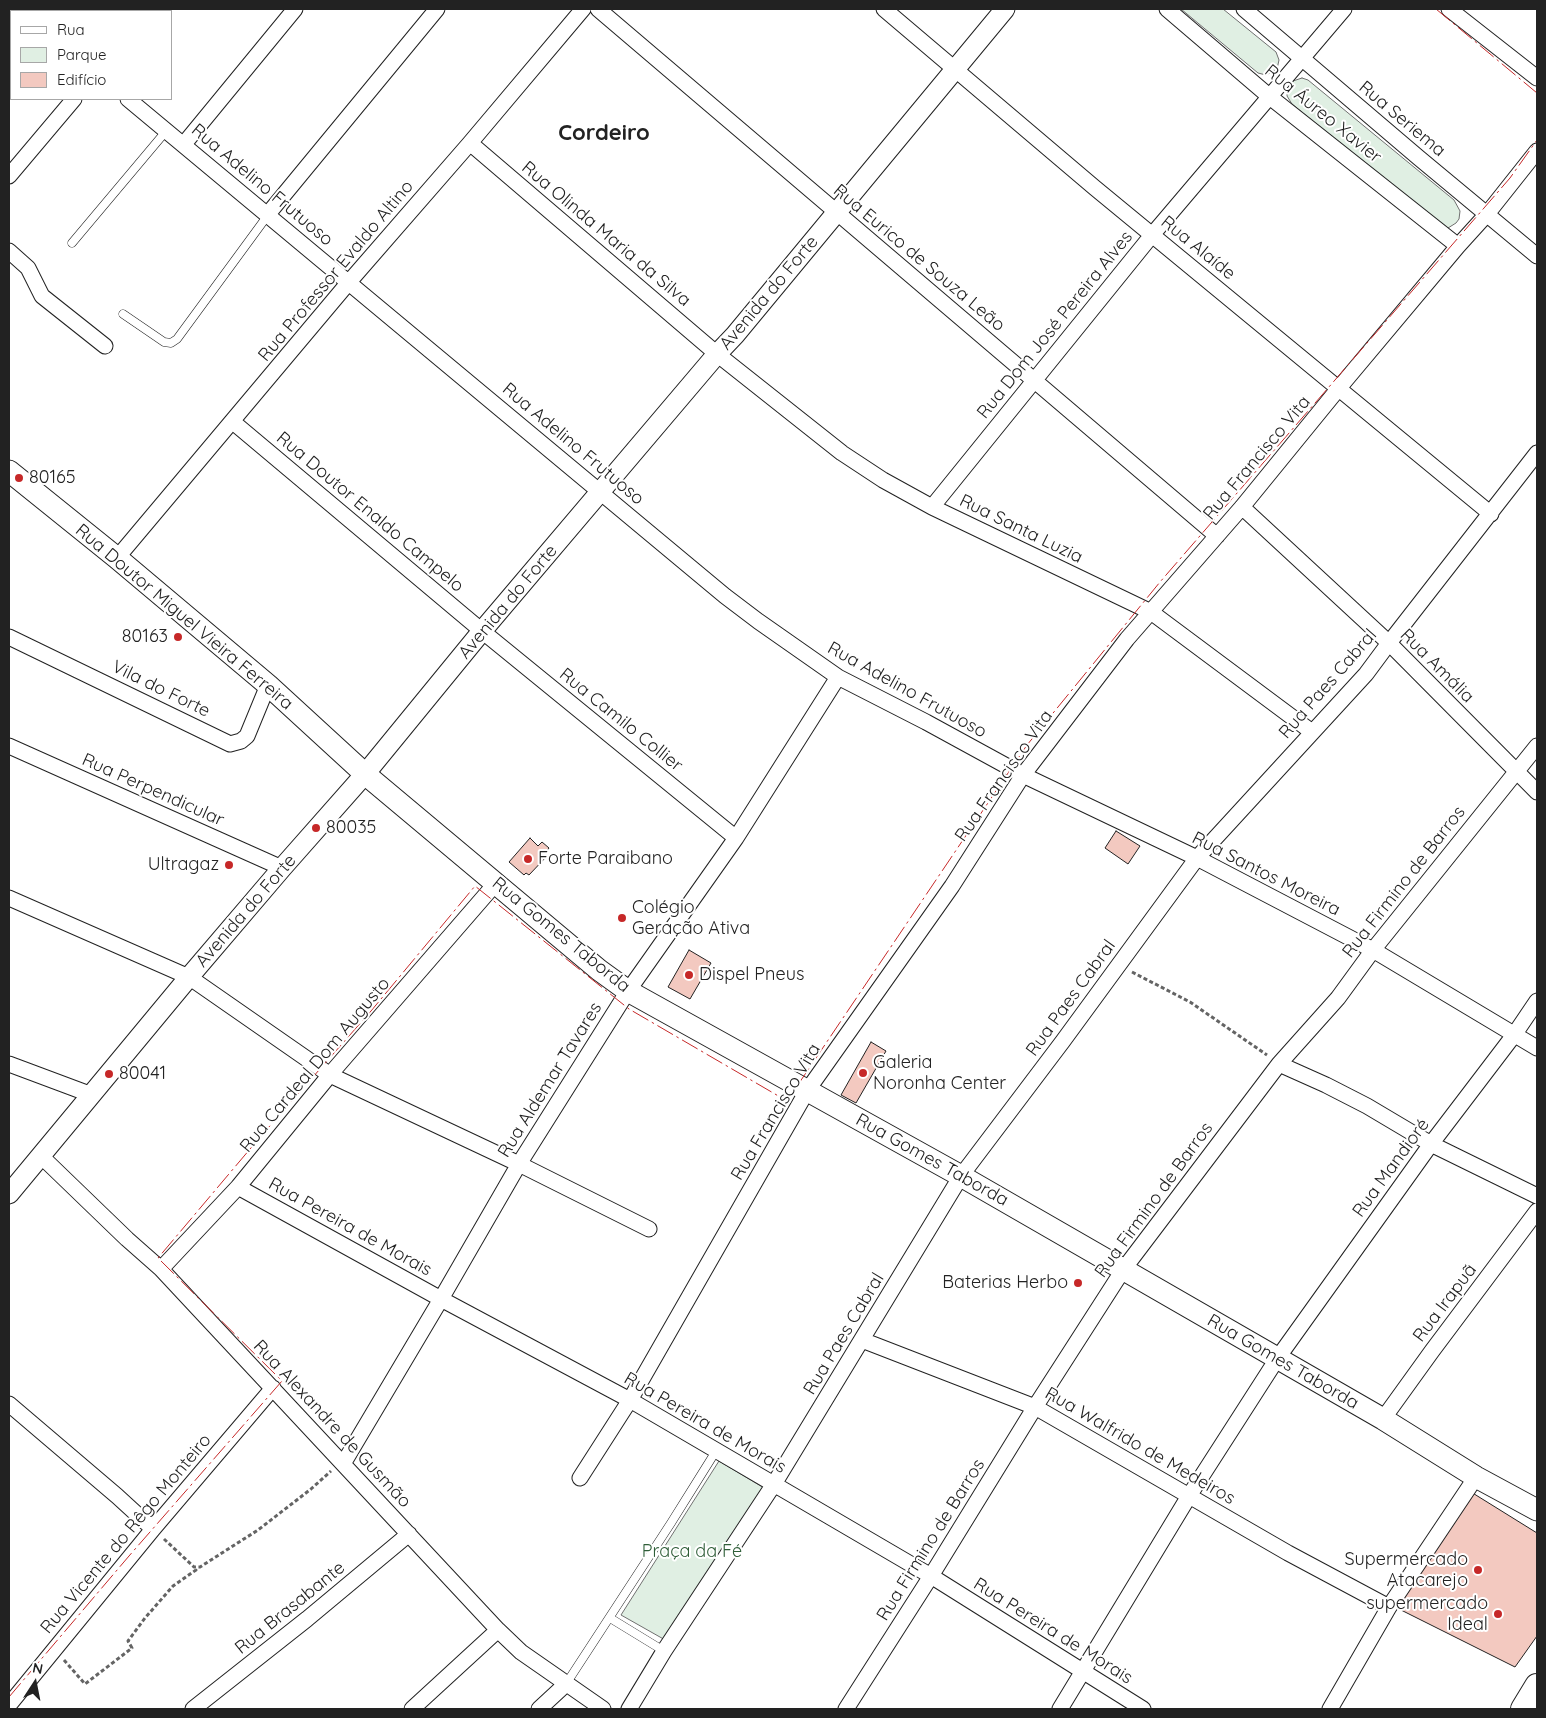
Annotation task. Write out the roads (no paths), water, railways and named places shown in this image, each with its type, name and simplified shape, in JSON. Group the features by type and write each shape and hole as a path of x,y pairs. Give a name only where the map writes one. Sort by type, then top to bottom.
{"main road":[{"name":"Rua Doutor Miguel Vieira Ferreira","path":"9,471 117,558 268,686 361,770"},
{"name":"Rua Gomes Taborda","path":"361,770 599,970 628,991 961,1176 1276,1359 1384,1419 1476,1477 1537,1510"},
{"path":"1523,1709 1537,1686"}],"street":[{"path":"184,144 295,9"},
{"path":"268,214 437,9"},
{"name":"Rua Professor Evaldo Altino","path":"117,558 349,282 583,9"},
{"name":"Rua Eurico de Souza Leão","path":"598,9 1217,536"},
{"name":"Rua Alaíde","path":"884,9 1152,234 1491,514"},
{"name":"Avenida do Forte","path":"9,1194 282,868 361,770 735,335 1005,9"},
{"name":"Rua Áureo Xavier","path":"1168,9 1270,97 1458,246"},
{"name":"Rua Seriema","path":"1244,9 1537,256"},
{"name":"Rua Dom José Pereira Alves","path":"932,507 1152,234 1344,9"},
{"path":"1450,9 1537,78"},
{"path":"9,176 73,100"},
{"name":"Rua Adelino Frutuoso","path":"129,100 725,596 758,621 838,677 1023,775"},
{"name":"Rua Olinda Maria da Silva","path":"470,143 717,354"},
{"name":"Rua Francisco Vita","path":"580,1478 630,1400 807,1091 952,886 1023,775 1127,640 1242,507 1339,388 1487,214 1537,151"},
{"path":"9,251 28,268 42,296 105,346"},
{"name":"Rua Santa Luzia","path":"717,354 842,453 883,480 932,507 1151,612 1312,732"},
{"name":"Rua Doutor Enaldo Campelo","path":"233,422 482,631"},
{"name":"Rua Paes Cabral","path":"629,1709 664,1651 774,1484 961,1176 1197,858 1246,808 1312,732 1366,674 1388,643 1537,453"},
{"name":"Rua Amália","path":"1242,507 1388,643 1537,792"},
{"name":"Rua Camilo Collier","path":"482,631 736,838"},
{"name":"Vila do Forte","path":"9,637 230,744 241,741 247,736 268,686"},
{"name":"Rua Aldemar Tavares","path":"342,1462 441,1299 519,1164 628,991 736,838 838,677"},
{"name":"Rua Perpendicular","path":"9,746 282,868"},
{"name":"Rua Firmino de Barros","path":"846,1709 1123,1270 1279,1064 1338,998 1373,950 1537,746"},
{"name":"Rua Santos Moreira","path":"1023,775 1197,858 1373,950 1537,1048"},
{"name":"Rua Cardeal Dom Augusto","path":"161,1270 238,1186 330,1075 496,884"},
{"path":"9,898 189,977 330,1075 519,1164 649,1229"},
{"name":"Rua Mandioré","path":"1060,1709 1189,1496 1276,1359 1537,1001"},
{"path":"9,1064 92,1096"},
{"path":"1279,1064 1326,1085 1367,1106 1431,1144 1537,1196"},
{"name":"Rua Alexandre de Gusmão","path":"41,1156 161,1270 498,1630 521,1652 603,1709"},
{"name":"Rua Pereira de Morais","path":"238,1186 441,1299 630,1400 931,1576 1143,1709"},
{"name":"Rua Irapuã","path":"1384,1419 1432,1351 1537,1211"},
{"name":"Rua Walfrido de Medeiros","path":"862,1340 1035,1407 1288,1553 1389,1607"},
{"name":"Rua Vicente do Rêgo Monteiro","path":"9,1705 152,1529 273,1388"},
{"path":"9,1404 117,1496 152,1529"},
{"path":"1330,1709 1389,1607 1476,1477"},
{"name":"Rua Brasabante","path":"193,1709 308,1619 409,1534"},
{"path":"412,1709 498,1630"},
{"path":"539,1709 566,1684"}],"lane":[{"path":"72,243 167,130"},
{"path":"123,314 164,342 171,343 177,339 268,214"},
{"path":"566,1684 716,1450"},
{"path":"610,1618 664,1651"}],"place":[{"name":"80165","path":"19,478"},
{"name":"80163","path":"178,637"},
{"name":"80035","path":"316,828"},
{"name":"Forte Paraibano","path":"528,859"},
{"name":"Ultragaz","path":"229,865"},
{"name":"Colégio Geração Ativa","path":"622,918"},
{"name":"Dispel Pneus","path":"689,975"},
{"name":"Galeria Noronha Center","path":"863,1073"},
{"name":"80041","path":"109,1074"},
{"name":"Baterias Herbo","path":"1078,1283"},
{"name":"Supermercado Atacarejo","path":"1478,1570"},
{"name":"supermercado Ideal","path":"1498,1614"}],"district":[{"name":"Cordeiro","path":"604,133"}],"park label":[{"name":"Praça da Fé","path":"692,1552"}]}
